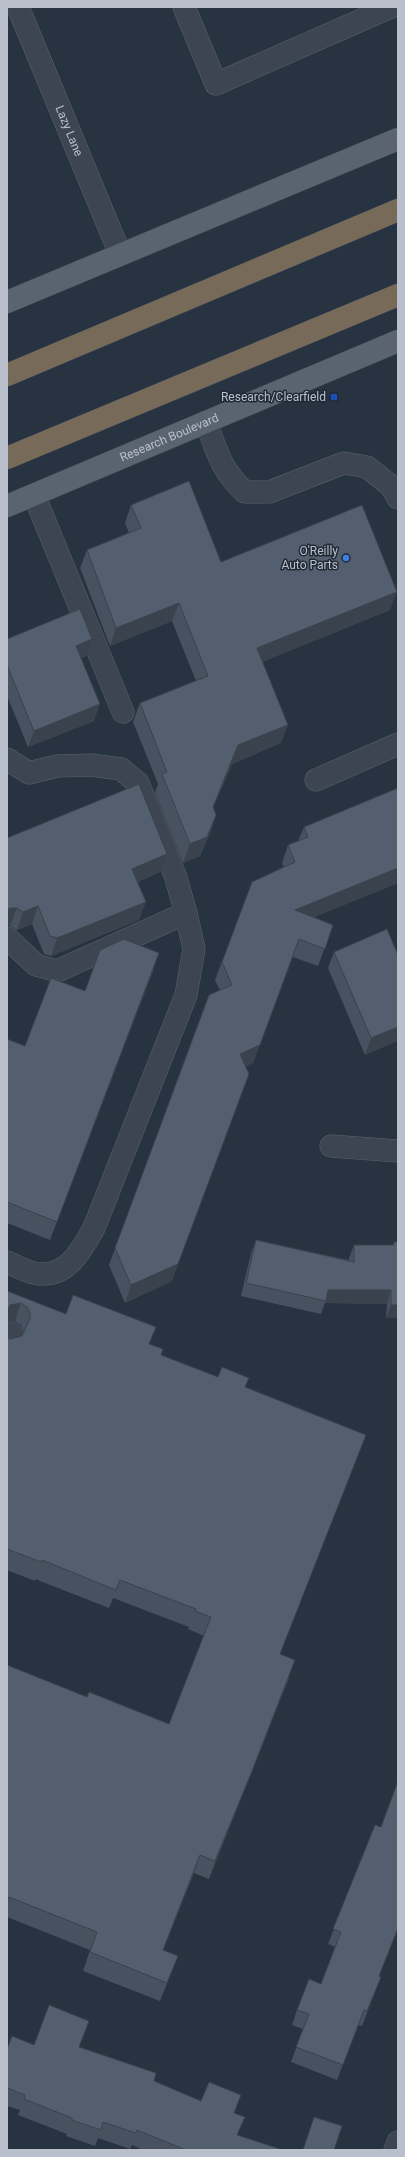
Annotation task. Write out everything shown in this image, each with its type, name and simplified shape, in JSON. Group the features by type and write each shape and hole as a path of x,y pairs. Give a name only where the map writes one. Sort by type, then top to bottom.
{"highway":[{"path":"7,375 398,210"},
{"path":"7,458 398,295"}],"main road":[{"path":"7,302 398,139"},
{"name":"Research Boulevard","path":"7,506 398,341"}],"street":[{"name":"Lazy Lane","path":"18,7 120,254"},
{"path":"184,7 216,84 391,7"},
{"path":"206,422 222,466 231,480 245,492 269,492 344,463 367,467 391,486 398,498"},
{"path":"34,495 123,712"},
{"path":"316,780 398,744"},
{"path":"7,759 29,773 57,766 91,765 121,769 138,782 175,875 186,913 194,949 186,995 94,1228 76,1258 60,1270 39,1274 7,1262"},
{"path":"7,938 36,965 57,972 186,913"},
{"path":"331,1146 398,1151"},
{"path":"395,2150 398,2142"}],"building":[{"path":"189,481 221,562 362,505 397,592 257,648 288,725 238,745 213,807 216,815 207,837 190,844 162,774 167,772 140,703 208,676 179,603 116,628 87,550 141,528 131,505"},
{"path":"80,609 92,639 76,646 100,704 34,731 7,665 7,639"},
{"path":"139,784 167,854 132,869 146,902 57,938 50,936 38,906 23,912 17,908 10,908 7,910 7,838"},
{"path":"398,788 398,868 295,910 333,925 325,949 299,939 260,1045 240,1054 249,1074 178,1264 131,1285 115,1248 209,995 232,985 222,962 252,882 295,862 288,845 308,837 304,827"},
{"path":"387,929 398,955 398,1027 371,1038 334,952"},
{"path":"124,939 159,953 57,1222 7,1202 7,1039 25,1046 51,978 85,991 100,950"},
{"path":"256,1240 354,1262 354,1245 394,1245 394,1242 398,1242 398,1305 391,1305 391,1290 328,1290 326,1301 246,1283"},
{"path":"7,1291 66,1314 73,1295 156,1327 149,1344 163,1349 161,1355 218,1377 222,1367 249,1378 245,1387 366,1435 280,1654 295,1660 252,1771 215,1861 200,1855 163,1950 178,1956 167,1983 90,1952 97,1932 9,1897 7,1903 7,1665 87,1697 89,1692 169,1724 211,1617 195,1611 196,1609 120,1580 116,1590 42,1560 41,1562 7,1549 7,1337 10,1339 22,1336 30,1319 30,1313 27,1307 21,1303 10,1305 7,1311"},
{"path":"398,1781 398,1928 379,1976 381,1977 367,2011 364,2010 343,2065 296,2047 309,2014 297,2010 309,1979 321,1984 341,1932 333,1929 375,1825 381,1827"},
{"path":"49,2005 89,2021 79,2047 156,2073 154,2081 201,2101 209,2082 241,2095 234,2113 245,2117 237,2135 283,2150 186,2150 137,2130 136,2133 103,2122 101,2130 72,2120 72,2118 24,2099 25,2095 7,2088 7,2049 12,2036 34,2045"},
{"path":"314,2117 342,2126 334,2150 303,2150"}],"place":[{"name":"Research/Clearfield","path":"334,397"},
{"name":"O'Reilly Auto Parts","path":"346,558"}]}
